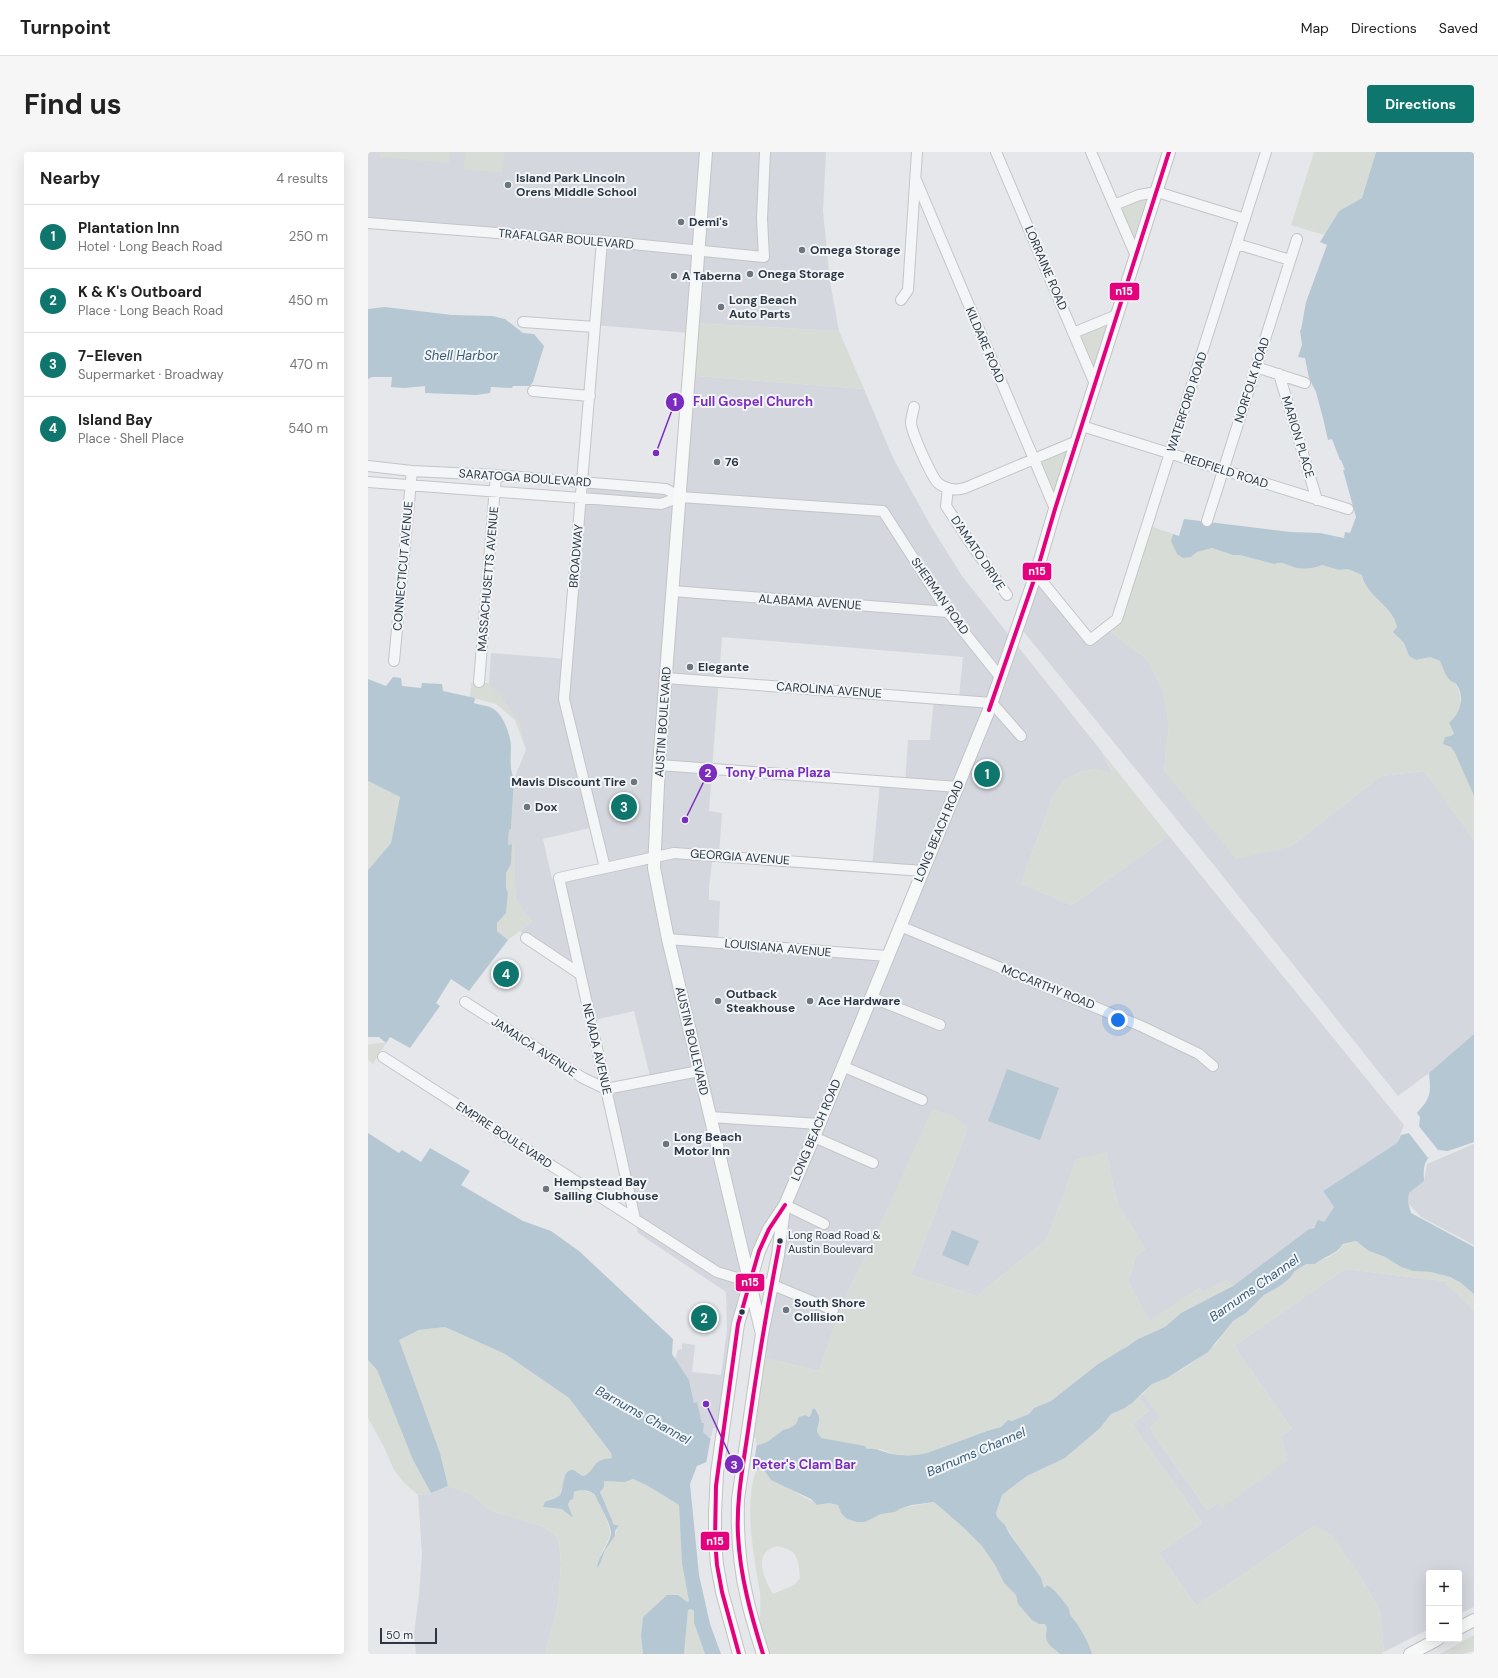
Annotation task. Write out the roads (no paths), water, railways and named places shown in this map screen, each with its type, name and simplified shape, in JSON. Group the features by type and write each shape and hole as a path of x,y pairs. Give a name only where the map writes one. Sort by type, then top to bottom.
{"main road":[{"name":"AUSTIN BOULEVARD","path":"706,152 659,765 654,868 668,939 750,1282"},
{"name":"LONG BEACH ROAD","path":"739,1654 722,1592 715,1540 714,1513 717,1473 738,1324 758,1251 769,1229 785,1205 814,1137 887,956 958,787 1001,678 1036,574 1055,509 1169,152"},
{"name":"LONG BEACH ROAD","path":"763,1654 746,1598 740,1563 738,1525 741,1477 762,1334 773,1285 785,1205"},
{"name":"LONG BEACH ROAD","path":"750,1282 762,1334"},
{"path":"1462,1626 1474,1620"},
{"path":"1410,1654 1432,1642"}],"street":[{"name":"TRAFALGAR BOULEVARD","path":"368,223 602,241 764,257 762,219 765,152"},
{"path":"901,300 908,290 917,152"},
{"name":"LORRAINE ROAD","path":"996,152 1095,384"},
{"path":"1092,152 1136,256"},
{"name":"WATERFORD ROAD","path":"1036,574 1090,640 1117,619 1266,152"},
{"name":"KILDARE ROAD","path":"916,180 1055,509"},
{"path":"1114,205 1139,195 1157,192 1245,218"},
{"name":"NORFOLK ROAD","path":"1207,521 1297,239"},
{"name":"BROADWAY","path":"602,241 564,699 605,868"},
{"path":"1237,244 1290,260"},
{"path":"1074,333 1117,316"},
{"path":"523,322 595,327"},
{"path":"1256,366 1305,384"},
{"name":"MARION PLACE","path":"1279,374 1317,500"},
{"path":"533,391 590,396"},
{"path":"914,407 911,423 918,444 935,479 942,486 948,488 958,490 965,488 1077,441"},
{"name":"REDFIELD ROAD","path":"1082,426 1348,509"},
{"name":"SARATOGA BOULEVARD","path":"368,466 412,471 496,475 666,489 680,497"},
{"name":"CONNECTICUT AVENUE","path":"394,661 412,471"},
{"name":"MASSACHUSETTS AVENUE","path":"479,682 496,475"},
{"name":"SARATOGA BOULEVARD","path":"368,482 662,504 680,497 883,511"},
{"name":"D'AMATO DRIVE","path":"948,488 946,506 966,538 1007,595"},
{"name":"SHERMAN ROAD","path":"883,511 948,612 1001,678"},
{"name":"ALABAMA AVENUE","path":"672,591 948,612"},
{"name":"CAROLINA AVENUE","path":"666,678 992,702"},
{"path":"992,702 1021,736"},
{"path":"659,765 958,787"},
{"name":"GEORGIA AVENUE","path":"559,878 674,852 923,871"},
{"name":"NEVADA AVENUE","path":"559,878 635,1219"},
{"name":"MCCARTHY ROAD","path":"900,926 1136,1024 1199,1054 1214,1066"},
{"path":"526,938 580,974"},
{"name":"LOUISIANA AVENUE","path":"668,939 887,956"},
{"path":"871,997 940,1025"},
{"name":"JAMAICA AVENUE","path":"465,1002 583,1078 606,1089"},
{"name":"EMPIRE BOULEVARD","path":"383,1057 717,1272 750,1282 773,1285 833,1310"},
{"path":"842,1066 922,1100"},
{"path":"606,1089 699,1071"},
{"path":"710,1117 819,1124"},
{"path":"814,1137 873,1163"},
{"path":"785,1205 824,1224"}],"water":[{"path":"1376,152 1474,152 1474,796 1455,753 1451,747 1443,744 1445,737 1451,736 1454,733 1449,723 1459,710 1461,694 1459,689 1456,684 1447,677 1440,661 1430,657 1416,660 1409,656 1404,643 1393,632 1397,627 1395,619 1364,583 1362,575 1348,569 1339,570 1322,565 1311,568 1303,568 1281,563 1274,564 1240,555 1233,555 1212,548 1197,552 1191,557 1183,558 1177,554 1171,541 1173,534 1179,536 1184,519 1290,532 1320,533 1344,538 1345,532 1350,533 1356,517 1343,470 1345,470 1332,439 1328,440 1316,392 1309,378 1305,358 1298,357 1302,345 1300,330 1306,302 1327,245 1320,242 1339,211 1362,198"},
{"name":"Shell Harbor","path":"385,307 452,315 492,316 505,319 523,333 534,334 544,346 533,382 530,386 513,386 512,388 491,387 490,393 477,395 425,393 425,386 404,388 391,387 392,377 372,377 368,379 368,309"},
{"path":"393,677 401,678 402,686 421,688 422,683 442,684 443,691 475,698 474,703 490,707 496,711 503,719 509,735 511,746 511,767 514,779 511,829 509,830 508,845 512,844 511,864 506,873 506,888 508,893 506,913 497,923 497,931 508,940 469,991 451,979 436,1003 440,1006 410,1048 390,1037 386,1043 379,1037 368,1037 368,870 391,843 400,797 368,781 368,679 386,686"},
{"name":"Barnums Channel","path":"1474,1034 1474,1142 1448,1151 1437,1150 1429,1157 1424,1167 1424,1181 1409,1193 1408,1202 1411,1213 1474,1247 1474,1294 1461,1283 1450,1277 1431,1272 1413,1271 1401,1267 1385,1257 1369,1251 1356,1241 1343,1244 1337,1251 1315,1264 1306,1264 1295,1271 1290,1278 1280,1286 1264,1295 1246,1313 1233,1321 1208,1352 1167,1378 1152,1384 1132,1403 1111,1414 1100,1428 1065,1458 1027,1476 1002,1495 996,1513 997,1517 1005,1525 1041,1578 1044,1588 1047,1585 1053,1589 1068,1607 1071,1616 1081,1629 1092,1654 1060,1654 1051,1646 1046,1639 1047,1629 1045,1624 1039,1624 1032,1620 1018,1604 1016,1595 1004,1583 995,1565 982,1546 934,1502 912,1505 895,1512 881,1514 865,1522 857,1522 847,1519 841,1513 838,1505 829,1503 817,1505 811,1499 771,1480 764,1470 709,1461 697,1466 690,1484 699,1575 710,1624 721,1654 705,1654 694,1623 694,1611 691,1609 688,1610 684,1654 643,1654 641,1635 643,1617 667,1595 678,1595 687,1602 689,1601 682,1564 679,1505 648,1486 633,1479 625,1482 604,1481 604,1487 600,1492 614,1525 619,1525 615,1531 615,1536 605,1550 597,1568 611,1533 607,1519 595,1495 585,1490 574,1492 573,1499 570,1500 568,1505 573,1518 562,1509 543,1507 545,1502 560,1495 566,1473 574,1470 584,1476 600,1461 612,1458 611,1453 569,1398 505,1354 445,1327 419,1330 399,1340 440,1453 448,1486 431,1493 413,1460 377,1370 368,1360 368,1133 399,1153 402,1150 421,1162 430,1148 470,1171 461,1185 523,1221 551,1231 579,1251 673,1339 672,1354 689,1380 694,1403 697,1402 702,1423 704,1423 703,1432 710,1438 755,1446 767,1442 783,1430 790,1428 796,1424 799,1417 805,1415 809,1417 814,1408 819,1417 817,1432 821,1438 865,1446 867,1449 878,1450 896,1455 927,1453 1001,1427 1008,1420 1012,1421 1029,1414 1034,1408 1051,1401 1098,1364 1138,1339 1165,1327 1181,1313 1233,1286 1309,1229 1314,1228 1318,1220 1324,1222 1334,1207 1323,1191 1397,1143 1401,1135 1409,1133 1419,1127 1420,1117 1417,1113 1429,1095 1429,1073"},
{"path":"1007,1069 1059,1088 1040,1140 988,1121"},
{"path":"952,1230 979,1241 968,1266 942,1255"}],"place":[{"name":"Island Park Lincoln Orens Middle School","path":"508,185"},
{"name":"Demi's","path":"681,222"},
{"name":"Omega Storage","path":"802,250"},
{"name":"Onega Storage","path":"750,274"},
{"name":"A Taberna","path":"674,276"},
{"name":"Long Beach Auto Parts","path":"721,307"},
{"name":"Full Gospel Church","path":"656,453"},
{"name":"76","path":"717,462"},
{"name":"Elegante","path":"690,667"},
{"name":"Plantation Inn","path":"987,774"},
{"name":"Mavis Discount Tire","path":"634,782"},
{"name":"Dox","path":"527,807"},
{"name":"7-Eleven","path":"624,807"},
{"name":"Tony Puma Plaza","path":"685,820"},
{"name":"Island Bay","path":"506,974"},
{"name":"Outback Steakhouse","path":"718,1001"},
{"name":"Ace Hardware","path":"810,1001"},
{"name":"Long Beach Motor Inn","path":"666,1144"},
{"name":"Hempstead Bay Sailing Clubhouse","path":"546,1189"},
{"name":"Long Road Road & Austin Boulevard","path":"780,1241"},
{"name":"South Shore Collision","path":"786,1310"},
{"name":"K & K's Outboard","path":"704,1318"},
{"name":"Peter's Clam Bar","path":"706,1404"}]}
